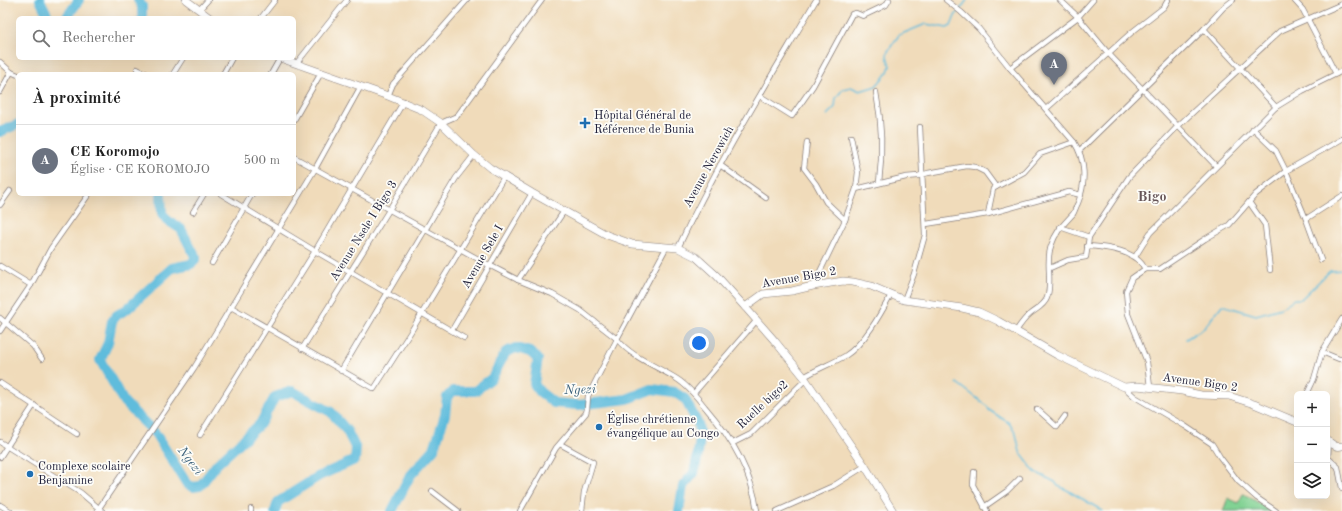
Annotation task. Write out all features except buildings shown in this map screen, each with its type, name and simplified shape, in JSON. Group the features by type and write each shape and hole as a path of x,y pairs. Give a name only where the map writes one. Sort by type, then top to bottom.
{"street":[{"path":"186,0 206,16"},
{"path":"199,10 208,0"},
{"path":"262,16 274,0"},
{"path":"296,64 347,0"},
{"path":"388,96 393,84 466,0"},
{"path":"441,123 457,116 542,0"},
{"name":"Avenue Nerowich","path":"678,248 720,165 816,0"},
{"path":"760,96 792,116 813,86 852,14 856,13 863,16 886,4 889,0"},
{"path":"946,0 979,29 1010,68 1074,142 1079,151 1084,180 1081,195 1074,213 1060,227 1051,246 1048,259 1050,268 1047,298 1042,306 1029,315 1016,331"},
{"path":"1060,0 1078,16 1108,53 1216,166"},
{"path":"1010,68 1078,16 1093,0"},
{"path":"1046,110 1108,53 1164,7 1168,0"},
{"path":"1079,151 1204,29 1223,8 1233,0"},
{"path":"1294,0 1303,10 1336,74"},
{"path":"1050,268 1068,260 1086,257 1089,237 1129,177 1178,126 1280,30 1342,4"},
{"path":"1204,29 1276,107"},
{"path":"174,72 182,60"},
{"path":"224,72 231,60"},
{"path":"272,72 279,60"},
{"path":"285,60 404,101 422,110 441,123 474,155 504,177 607,235 632,244 678,248 696,257 717,276 757,320 804,378 865,466 894,511"},
{"path":"0,62 11,72 16,74"},
{"path":"137,69 143,72"},
{"path":"1135,257 1150,234 1276,107 1302,91 1342,71"},
{"path":"0,92 11,72"},
{"path":"296,117 321,73"},
{"path":"0,442 81,493 99,510 194,368 316,169 361,86"},
{"path":"876,92 881,122 882,158 880,183"},
{"path":"200,434 315,251 404,101"},
{"name":"Avenue Nsele I Bigo 3","path":"302,349 351,272 441,123"},
{"path":"904,300 926,235 920,127"},
{"path":"1253,129 1276,151 1306,218 1321,260"},
{"path":"813,286 845,220 856,189 858,172 851,137"},
{"path":"1150,387 1147,362 1128,314 1126,291 1132,278 1145,269 1160,269 1229,224 1256,194 1286,171 1342,139"},
{"path":"807,142 804,168 816,184 826,202 845,220"},
{"path":"988,214 993,189 1024,172 1040,154 1074,142"},
{"path":"341,371 456,178 474,155"},
{"path":"296,157 460,250 518,280 552,294 580,310 641,360 678,379 694,393 720,424 733,443 748,472 757,511"},
{"path":"720,165 766,198"},
{"path":"856,189 966,166 975,167 985,172 996,187"},
{"path":"231,307 374,389 504,177"},
{"path":"0,206 10,191"},
{"path":"926,224 988,214 1069,192 1081,195"},
{"name":"Avenue Sele I","path":"452,330 532,193"},
{"path":"0,331 31,285 52,248 88,196"},
{"path":"193,212 203,196"},
{"path":"224,196 279,230 422,312 464,338"},
{"path":"212,263 251,196"},
{"path":"1306,218 1342,196"},
{"path":"1249,202 1264,225 1270,270"},
{"path":"518,280 564,211"},
{"path":"1060,227 1089,237"},
{"path":"1088,246 1104,247 1135,257 1142,263 1145,269"},
{"path":"528,511 521,510 556,448 586,413 588,396 666,248"},
{"path":"0,266 31,285"},
{"name":"Avenue Bigo 2","path":"745,307 763,294 792,291 843,281 853,282 871,286 904,300 962,308 979,312 998,321 1057,355 1124,387 1150,387 1200,395 1229,396 1294,418"},
{"name":"Ruelle bigo2","path":"733,443 751,434 804,378 853,350 877,320 891,295"},
{"path":"0,318 33,346 42,359"},
{"path":"1308,391 1314,379 1322,352 1342,319"},
{"path":"694,393 757,320"},
{"path":"1322,352 1342,359"},
{"path":"0,383 77,434"},
{"path":"1124,387 1135,397 1185,426 1212,444 1238,481 1257,498 1276,511"},
{"path":"0,457 8,447 34,405"},
{"path":"1036,409 1057,426 1065,416"},
{"path":"1330,442 1338,447 1342,446"},
{"path":"560,444 593,462 584,492 582,511"},
{"path":"1330,460 1338,467 1342,488"},
{"path":"780,511 833,486 865,466"},
{"path":"974,472 972,485 985,510 1020,478"},
{"path":"432,491 458,511"},
{"path":"0,505 10,511"}],"green space":[{"path":"1243,494 1272,511 1223,511 1228,498 1238,503"}],"waterway":[{"name":"Ngezi","path":"40,0 48,16"},
{"path":"67,16 79,0"},
{"name":"Ngezi","path":"138,0 142,6 142,16"},
{"path":"827,115 835,107 836,98 843,89 851,87 860,91 876,86 888,72 890,66 887,56 888,51 899,35 926,24 947,28 951,26 955,16 967,0"},
{"name":"Ngezi","path":"0,132 16,125"},
{"name":"Ngezi","path":"161,196 162,213 167,220 181,229 196,258 191,264 172,268 127,309 117,315 112,321 108,343 100,360 124,402 155,433 187,484 193,487 200,486 217,464 260,424 275,397 292,391 331,412 347,431 356,449 355,460 319,476 278,502 275,511"},
{"path":"1186,339 1204,328 1222,305 1256,315 1281,308 1294,299 1301,299 1330,271 1342,270"},
{"name":"Ngezi","path":"392,511 410,476 434,449 445,415 447,397 453,391 475,391 492,378 506,352 516,348 530,352 538,359 534,384 540,392 554,403 579,405 627,399 652,389 674,392 685,399 698,424 700,438 694,473 683,486 679,511"},
{"path":"957,383 987,406 989,410 1009,423 1016,434 1020,452 1035,472 1055,482 1058,486 1103,511"}],"place":[{"name":"CE Koromojo","path":"1054,85"},
{"name":"Hôpital Général de Référence de Bunia","path":"585,123"},
{"name":"Église chrétienne évangélique au Congo","path":"599,427"},
{"name":"Complexe scolaire Benjamine","path":"30,474"}],"district":[{"name":"Bigo","path":"1152,197"}]}
